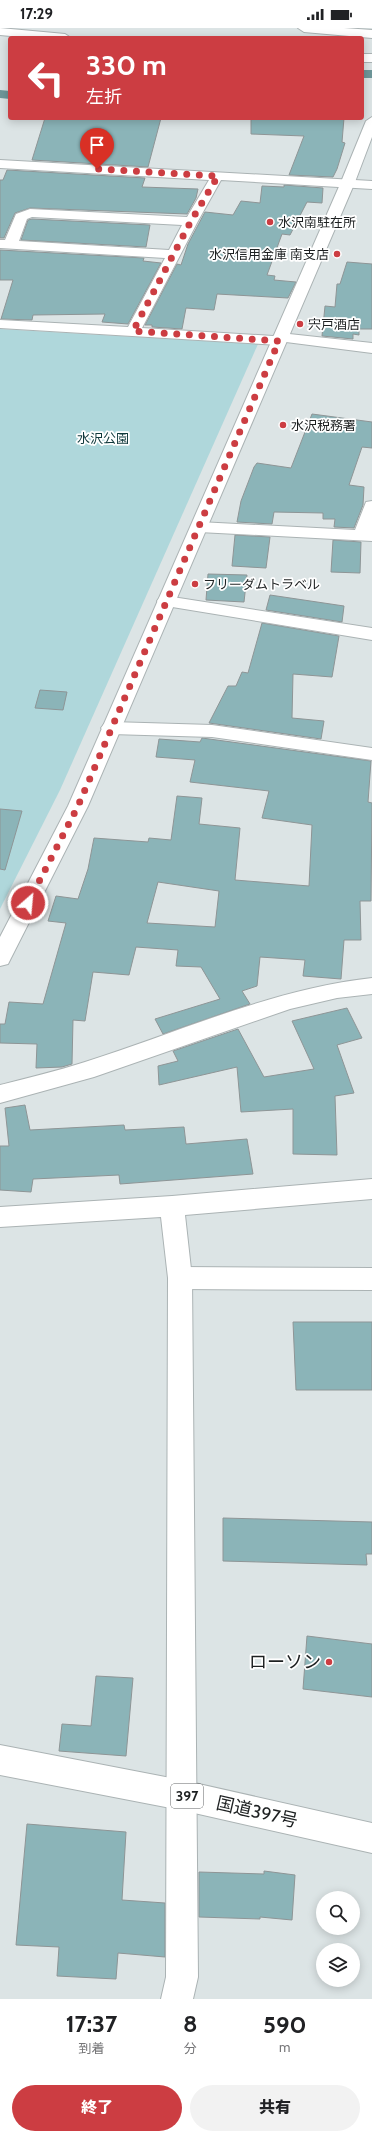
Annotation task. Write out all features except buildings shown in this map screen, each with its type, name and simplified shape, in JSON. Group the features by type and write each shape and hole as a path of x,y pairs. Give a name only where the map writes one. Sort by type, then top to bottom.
{"main road":[{"path":"304,28 372,34"},
{"path":"0,31 46,36"},
{"path":"0,958 78,806 348,182 372,121"},
{"path":"0,164 348,182 372,185"},
{"path":"133,331 191,221 218,176"},
{"path":"173,254 5,244 21,217 30,213 191,221"},
{"path":"0,324 280,339 372,348"},
{"path":"199,527 367,535 372,506"},
{"path":"166,601 372,634"},
{"path":"111,728 212,731 372,754"},
{"path":"0,1094 86,1071 288,1001 337,990 372,986"},
{"path":"0,1217 172,1206 372,1189"},
{"path":"172,1206 180,1278 182,1977 177,1999"},
{"path":"180,1278 372,1279"},
{"name":"国道397号","path":"0,1760 181,1795 372,1838"}],"green space":[{"name":"水沢公園","path":"0,329 258,344 60,790 0,909"}],"waterway":[{"path":"364,74 372,74"},
{"path":"0,94 8,95"}],"place":[{"name":"水沢南駐在所","path":"270,222"},
{"name":"水沢信用金庫 南支店","path":"337,254"},
{"name":"宍戸酒店","path":"300,324"},
{"name":"水沢税務署","path":"283,425"},
{"name":"フリーダムトラベル","path":"195,584"},
{"name":"ローソン","path":"329,1662"}],"route":[{"path":"28,903 78,806 279,341 133,331 191,221 218,176 97,169"}]}
